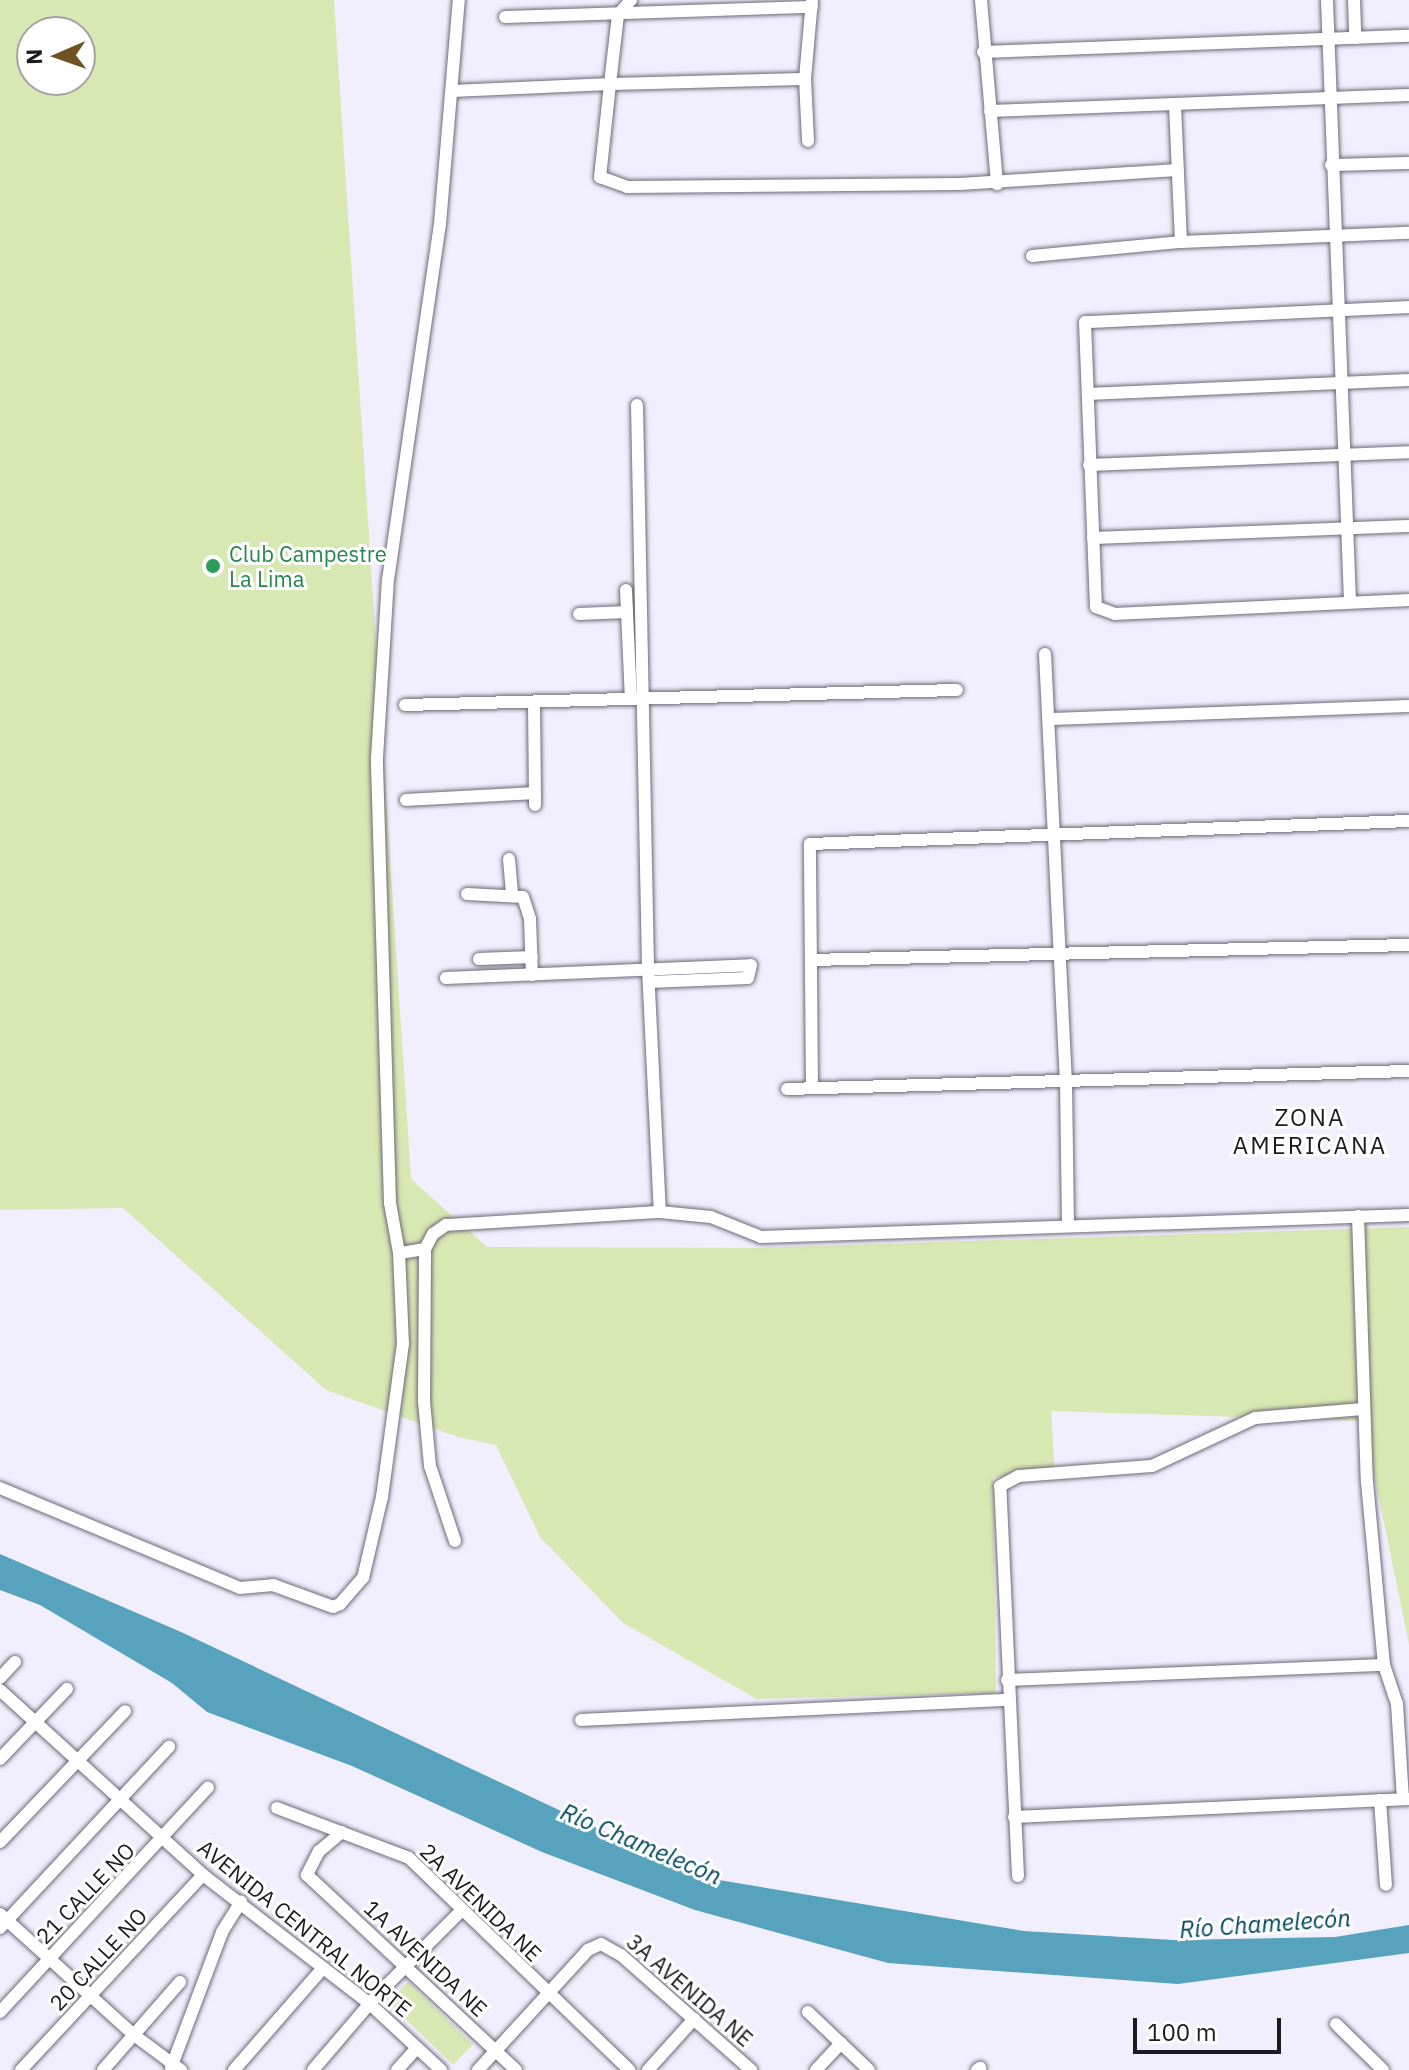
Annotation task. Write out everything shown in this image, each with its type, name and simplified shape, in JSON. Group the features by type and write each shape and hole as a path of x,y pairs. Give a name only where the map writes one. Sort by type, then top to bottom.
{"street":[{"path":"0,1488 240,1588 273,1585 333,1607 340,1604 363,1578 382,1497 403,1344 399,1253 390,1203 377,758 388,580 440,224 459,0"},
{"path":"631,0 618,15 600,171 607,184 997,184 1178,170"},
{"path":"981,0 983,52 997,184"},
{"path":"1327,0 1328,98 1350,602"},
{"path":"1354,0 1355,38"},
{"path":"505,17 618,15 812,4 805,79 808,141"},
{"path":"983,52 1409,36"},
{"path":"452,91 805,79"},
{"path":"990,111 1409,95"},
{"path":"1175,105 1181,242"},
{"path":"1331,165 1409,163"},
{"path":"1032,256 1181,242 1334,233 1409,233"},
{"path":"1409,307 1085,322 1096,607 1104,613 1409,600"},
{"path":"1088,394 1409,380"},
{"path":"637,405 636,699 660,1212"},
{"path":"1089,465 1409,452"},
{"path":"1093,538 1409,526"},
{"path":"626,590 636,699"},
{"path":"579,614 627,612"},
{"path":"1045,654 1051,719 1061,954 1068,1225"},
{"path":"405,705 957,690"},
{"path":"406,800 535,799 534,703"},
{"path":"1051,719 1409,706"},
{"path":"812,1088 810,844 1056,830 1409,821"},
{"path":"509,859 512,894"},
{"path":"467,894 512,894 523,897 530,919 532,975"},
{"path":"811,960 1409,945"},
{"path":"479,959 532,957"},
{"path":"446,978 649,975 748,978 752,967 649,975"},
{"path":"787,1089 1409,1071"},
{"path":"455,1541 430,1466 422,1328 425,1249 433,1234 446,1225 660,1212 711,1217 761,1237 1409,1215"},
{"path":"1014,1817 1406,1799 1403,1704 1384,1665 1363,1409 1358,1216"},
{"path":"399,1253 425,1249"},
{"path":"1018,1876 998,1500 1000,1486 1009,1478 1139,1469 1255,1418 1363,1409"},
{"path":"0,1678 15,1662"},
{"path":"1007,1680 1384,1665"},
{"path":"0,1759 67,1689"},
{"name":"AVENIDA CENTRAL NORTE","path":"0,1690 166,1836 203,1875 371,2005 441,2070"},
{"path":"581,1720 1008,1700"},
{"path":"0,1842 125,1711"},
{"path":"169,1747 2,1921 50,1958 175,2068 222,1932 241,1902"},
{"name":"21 CALLE NO","path":"0,2012 166,1836 208,1787"},
{"path":"1380,1800 1386,1885"},
{"name":"2A AVENIDA NE","path":"277,1808 409,1858 460,1912 629,2070"},
{"name":"1A AVENIDA NE","path":"342,1832 319,1851 307,1875 406,1964 516,2070"},
{"name":"20 CALLE NO","path":"21,2070 203,1875"},
{"path":"313,2070 406,1964 460,1912"},
{"name":"3A AVENIDA NE","path":"548,1994 588,1950 601,1944 751,2070"},
{"path":"234,2070 323,1968"},
{"path":"103,2070 180,1982"},
{"path":"478,2070 548,1994"},
{"path":"808,2012 869,2070"},
{"path":"648,2070 694,2019"},
{"path":"1336,2024 1376,2068"},
{"path":"816,2070 841,2043"},
{"path":"397,2070 417,2048"}],"green space":[{"path":"0,0 334,0 411,1179 487,1247 758,1248 1409,1227 1409,1644 1363,1421 1051,1411 1055,1475 993,1477 996,1693 757,1699 623,1623 540,1537 496,1445 458,1437 326,1390 123,1208 0,1210"},
{"path":"408,1982 473,2045 453,2065 389,2002"}],"water":[{"path":"0,1554 181,1632 701,1877 1024,1931 1173,1940 1335,1937 1409,1925 1409,1953 1178,1984 888,1963 695,1910 542,1852 352,1766 207,1712 172,1683 40,1605 0,1590"}],"place":[{"name":"Club Campestre La Lima","path":"213,566"}],"district":[{"name":"ZONA AMERICANA","path":"1310,1132"}],"water label":[{"name":"Río Chamelecón","path":"641,1844"},
{"name":"Río Chamelecón","path":"1265,1924"}]}
